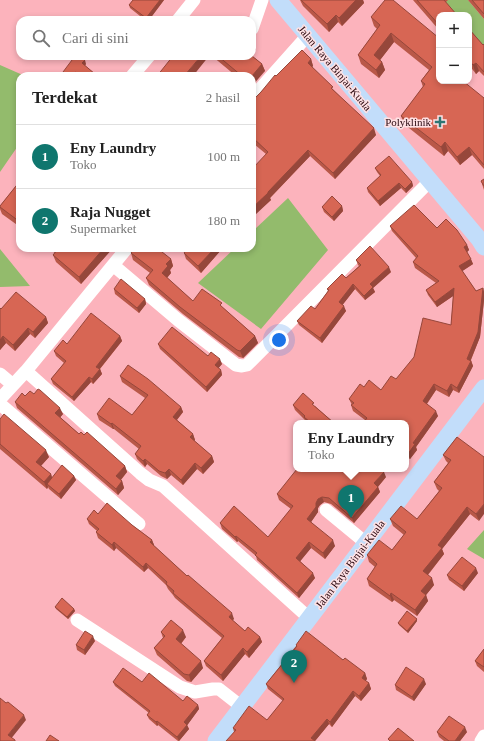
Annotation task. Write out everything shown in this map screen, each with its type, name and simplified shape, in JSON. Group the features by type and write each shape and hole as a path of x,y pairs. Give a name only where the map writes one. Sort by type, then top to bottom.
{"main road":[{"name":"Jalan Raya Binjai-Kuala","path":"278,0 479,239 484,247"},
{"name":"Jalan Raya Binjai-Kuala","path":"216,741 484,388"}],"street":[{"path":"181,16 194,0"},
{"path":"256,17 262,0"},
{"path":"256,94 308,35"},
{"path":"135,72 146,60"},
{"path":"113,265 178,320 236,365 247,365 430,181"},
{"path":"0,399 26,371 124,252"},
{"path":"26,371 140,473 149,480 163,486 310,618"},
{"path":"0,374 13,385"},
{"path":"0,404 139,524"},
{"path":"326,510 366,543"},
{"path":"78,620 180,687 195,692 219,689 242,707"},
{"path":"480,741 484,736"}],"green space":[{"path":"447,0 468,0 484,19 484,51 472,37 472,12 450,12 443,4"},
{"path":"0,65 16,72 16,149 0,172"},
{"path":"288,198 328,250 261,329 198,283 231,252 256,252 256,228"},
{"path":"0,249 30,286 0,287"},
{"path":"484,530 484,559 467,549"}],"building":[{"path":"133,0 160,0 148,16 143,16 129,5"},
{"path":"301,0 356,0 339,18 336,15 327,24"},
{"path":"385,0 393,0 436,36 436,84 467,84 484,98 484,165 469,147 457,157 445,142 441,147 401,116 425,84 421,81 432,67 391,33 374,55 382,62 376,70 358,55 380,25 371,17"},
{"path":"417,0 444,0 454,12 436,12 436,22"},
{"path":"472,0 484,0 484,14"},
{"path":"472,32 483,45 484,44 484,72 476,63 473,65"},
{"path":"302,50 311,59 308,63 333,87 331,88 374,128 333,173 308,150 256,204 256,165 268,152 256,141 256,97 275,75 276,76"},
{"path":"256,59 262,64 255,72 237,72 223,60"},
{"path":"72,60 85,60 82,63 93,72 75,72 63,72"},
{"path":"170,60 198,60 187,72 160,72"},
{"path":"389,156 412,182 405,189 399,183 378,201 367,188 381,175 375,168"},
{"path":"484,179 484,186 481,181"},
{"path":"16,186 16,219 0,206"},
{"path":"332,196 342,206 332,217 322,207"},
{"path":"414,205 437,228 446,219 457,230 467,245 464,247 471,259 459,266 476,291 483,288 478,332 467,359 471,361 457,388 451,384 447,391 434,384 423,401 436,411 413,443 415,444 409,453 409,420 365,420 367,418 351,405 354,403 349,399 360,384 364,387 369,380 381,390 391,376 396,379 414,357 423,318 451,325 454,288 435,302 426,290 439,281 413,262 418,256 390,226"},
{"path":"370,246 389,267 370,284 373,287 364,296 353,284 339,302 344,306 320,338 297,321 311,306 315,309 329,290 327,289 342,274 346,278 361,265 356,260"},
{"path":"55,252 101,252 79,277 53,255"},
{"path":"162,252 171,259 166,264 168,266 162,273 193,301 202,289 222,303 220,305 255,336 240,351 237,350 180,307 146,278 153,270 131,253"},
{"path":"185,252 211,252 198,266 184,253"},
{"path":"121,279 145,299 137,308 114,289"},
{"path":"16,292 46,317 33,332 28,328 13,345 3,336 0,340 0,308 1,309"},
{"path":"91,313 120,336 96,367 100,369 92,379 89,377 72,397 51,379 66,361 54,351 63,340 67,344"},
{"path":"172,327 208,356 211,352 220,359 215,365 221,370 206,387 158,344"},
{"path":"128,365 148,379 181,407 173,417 193,434 190,437 212,456 201,468 195,463 181,480 169,469 165,473 159,471 145,459 143,461 135,454 141,446 112,423 111,424 97,414 109,398 132,415 148,395 120,376"},
{"path":"38,389 60,408 55,413 79,434 81,432 84,435 87,432 125,466 116,476 122,481 116,489 15,402 22,393 25,396 30,391 34,394"},
{"path":"303,393 314,403 312,404 331,420 308,420 293,405"},
{"path":"4,414 46,450 36,462 51,474 44,482 0,444 0,419"},
{"path":"457,437 484,457 484,504 476,514 467,507 438,545 442,548 423,571 432,578 421,591 426,595 415,610 391,593 390,596 367,579 377,564 367,555 379,540 392,550 406,532 390,519 401,506 417,519 442,488 434,482 451,460 443,455"},
{"path":"62,465 74,476 59,494 47,484"},
{"path":"295,472 384,472 374,483 378,487 352,518 329,498 322,497 318,499 316,507 307,519 333,540 323,553 309,542 296,558 313,573 297,593 255,555 257,553 236,536 235,537 220,523 234,506 268,537 293,506 277,494"},
{"path":"107,503 152,540 150,542 187,576 188,575 232,613 229,617 245,631 248,627 260,637 247,652 243,648 221,675 204,661 224,636 173,593 174,591 166,584 167,582 146,563 143,567 114,542 112,545 96,532 99,529 87,519 94,510 98,514"},
{"path":"462,557 476,568 462,586 447,575"},
{"path":"62,598 74,609 67,617 55,607"},
{"path":"407,611 417,619 407,631 398,623"},
{"path":"171,620 183,630 176,639 201,661 189,675 184,674 154,648 165,636 161,632"},
{"path":"85,631 93,636 84,650 76,645"},
{"path":"306,631 343,660 345,658 365,673 362,678 369,683 359,696 353,691 330,722 327,719 311,738 315,741 226,741 236,730 233,728 249,706 267,720 284,699 266,684 297,646 296,645"},
{"path":"484,649 484,667 475,661"},
{"path":"406,667 424,679 412,697 395,685"},
{"path":"123,668 142,682 149,673 183,701 187,696 198,705 184,722 187,725 177,737 147,715 150,711 113,682"},
{"path":"0,698 6,703 8,702 24,715 8,735 15,741 0,741"},
{"path":"449,716 465,727 455,741 449,741 437,732"},
{"path":"398,728 414,741 390,741 388,739"},
{"path":"50,735 59,741 46,741"}],"place":[{"name":"Polyklinik","path":"440,122"},
{"name":"Eny Laundry","path":"351,518"},
{"name":"Raja Nugget","path":"294,683"}]}
